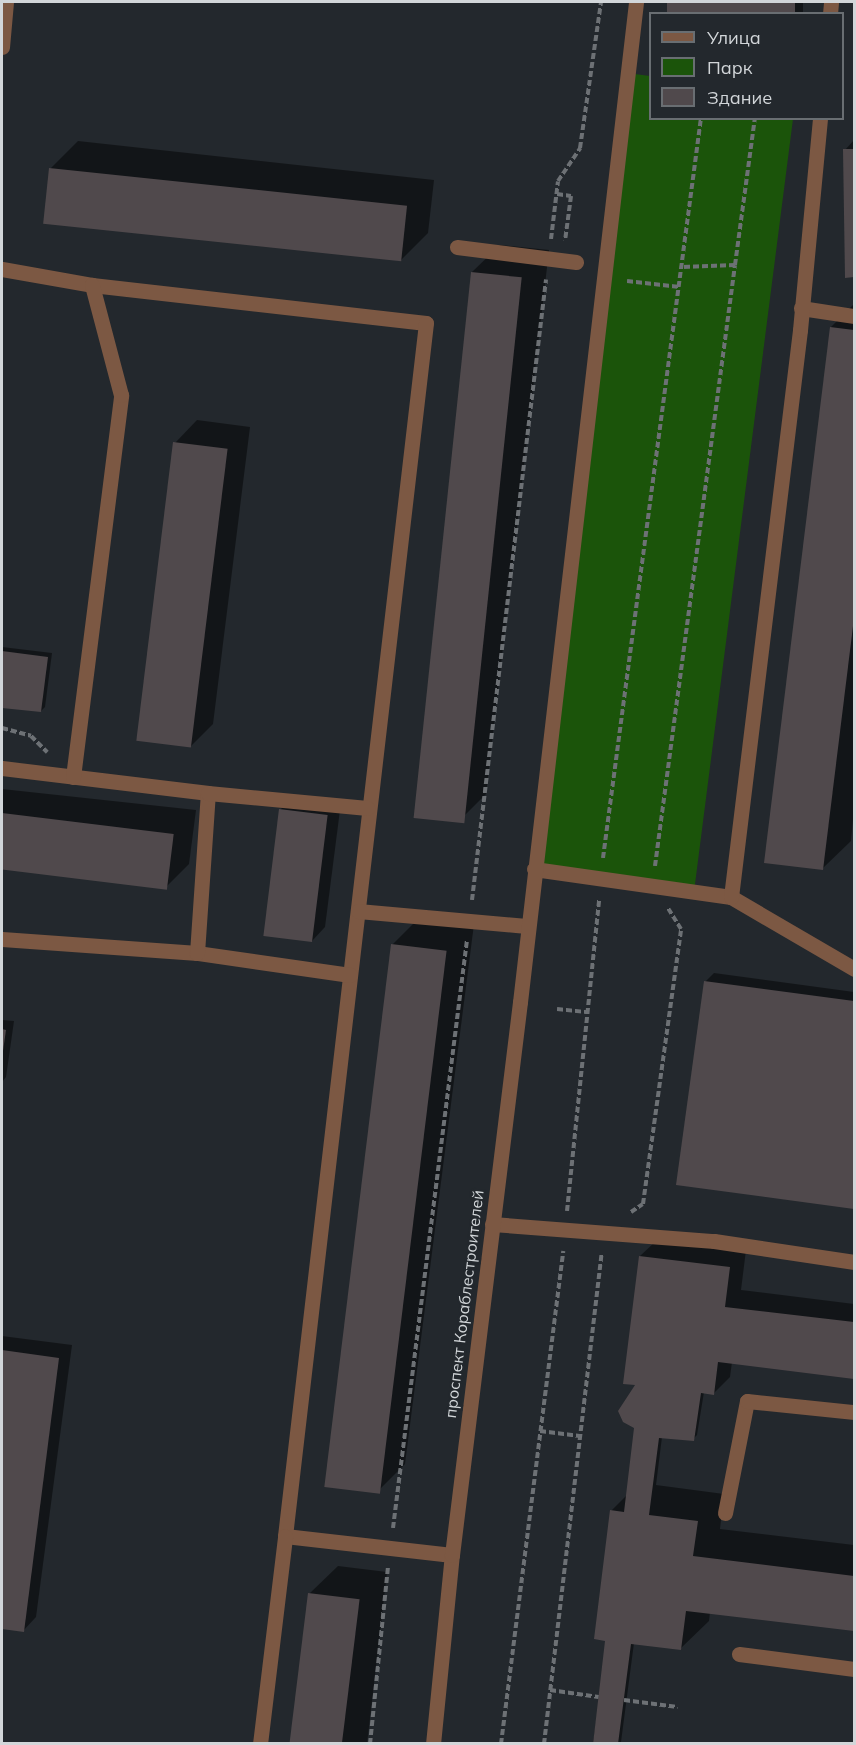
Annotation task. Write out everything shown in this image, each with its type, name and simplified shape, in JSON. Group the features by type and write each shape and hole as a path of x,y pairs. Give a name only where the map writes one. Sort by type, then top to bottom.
{"street":[{"path":"2,47 6,2"},
{"name":"проспект Кораблестроителей","path":"433,1743 452,1555 636,2"},
{"path":"731,897 801,308 820,120"},
{"path":"457,247 576,262"},
{"path":"2,269 92,285 426,323 260,1743"},
{"path":"73,777 121,395 92,285"},
{"path":"801,308 855,316"},
{"path":"2,768 208,793 368,808"},
{"path":"197,953 208,793"},
{"path":"534,869 731,897 855,969"},
{"path":"358,911 526,926"},
{"path":"2,939 197,953 350,975"},
{"path":"492,1224 714,1241 855,1262"},
{"path":"725,1513 747,1401 855,1412"},
{"path":"285,1536 452,1555"},
{"path":"739,1654 855,1669"}],"path":[{"path":"370,1743 390,1548 469,921 558,181 580,148 601,2"},
{"path":"501,1743 565,1228 601,879 680,287 700,120"},
{"path":"544,1743 604,1231 643,1204 681,929 653,886 755,120"},
{"path":"557,194 571,196 565,243"},
{"path":"682,267 735,265"},
{"path":"627,281 680,287"},
{"path":"2,728 31,736 73,777"},
{"path":"557,1009 587,1012"},
{"path":"540,1431 580,1436"},
{"path":"550,1690 598,1696"},
{"path":"624,1700 678,1707"}],"green space":[{"path":"627,73 649,76 649,120 793,120 694,892 534,869"}],"building":[{"path":"667,2 795,2 795,12 667,12"},
{"path":"843,149 854,149 854,277 845,278"},
{"path":"49,168 407,206 401,261 43,224"},
{"path":"471,272 522,277 464,823 414,818"},
{"path":"830,327 854,330 854,618 823,870 764,863"},
{"path":"173,442 228,449 191,747 136,741"},
{"path":"2,651 48,657 41,712 2,708"},
{"path":"279,809 328,815 312,942 263,936"},
{"path":"2,813 174,834 167,890 2,869"},
{"path":"391,944 447,951 380,1494 324,1487"},
{"path":"704,981 854,1001 854,1209 676,1185"},
{"path":"2,1029 6,1030 3,1051 2,1051"},
{"path":"639,1256 730,1267 725,1307 854,1322 854,1379 718,1362 714,1395 701,1393 694,1441 659,1438 649,1515 698,1521 693,1556 854,1576 854,1631 686,1611 681,1650 631,1644 618,1744 593,1744 605,1641 594,1639 610,1510 624,1512 634,1428 623,1422 618,1411 635,1385 623,1384"},
{"path":"2,1350 59,1358 24,1632 2,1629"},
{"path":"308,1593 360,1599 342,1744 289,1744"}]}
